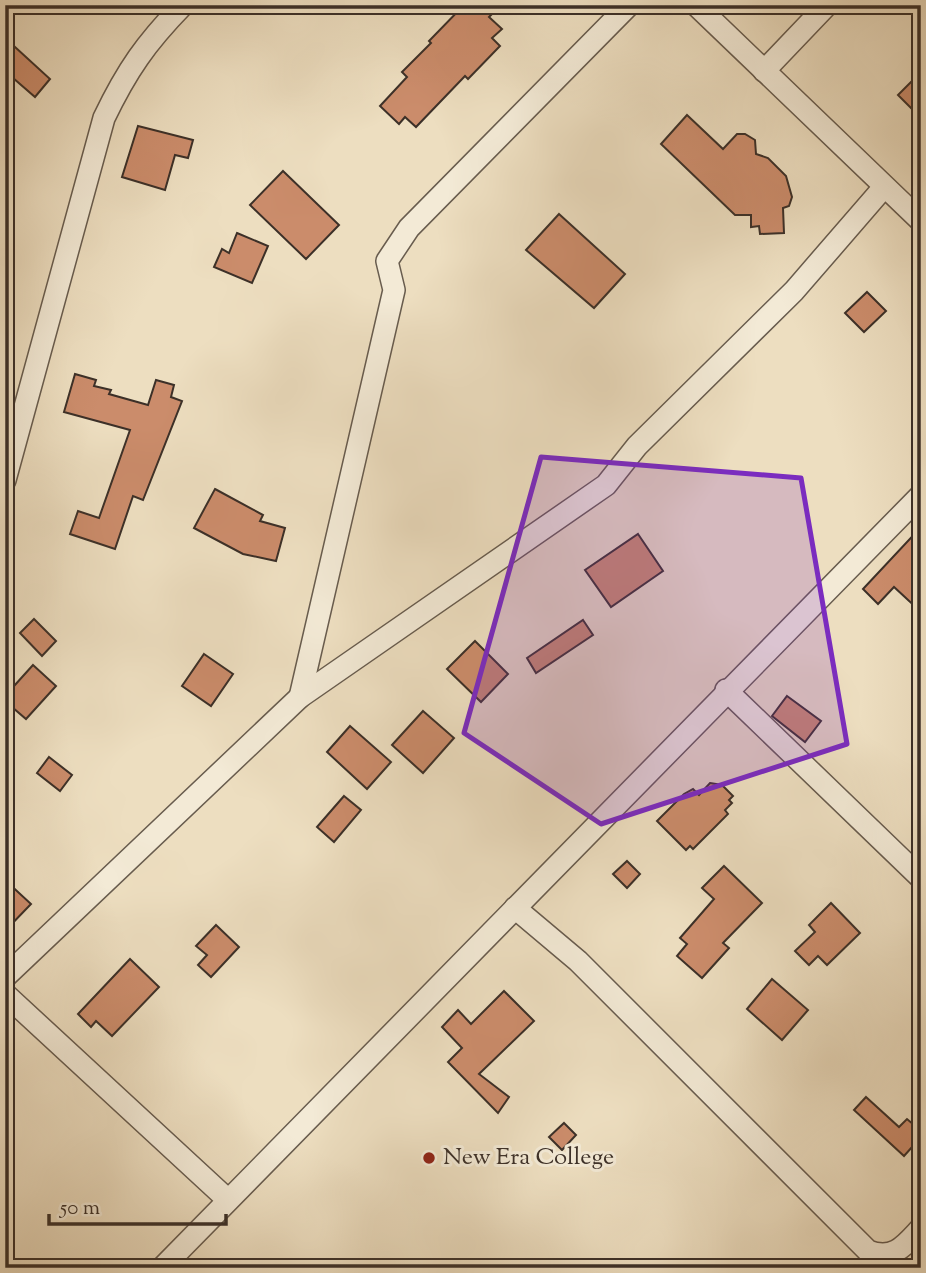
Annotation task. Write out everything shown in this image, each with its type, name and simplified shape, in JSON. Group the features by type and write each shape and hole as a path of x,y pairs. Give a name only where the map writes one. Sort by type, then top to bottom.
{"street":[{"path":"5,480 104,118 125,75 145,44 183,5"},
{"path":"300,697 394,290 387,261 409,228 629,5"},
{"path":"696,5 921,221"},
{"path":"764,71 827,5"},
{"path":"5,977 300,697 606,485 637,446 794,291 884,187"},
{"path":"162,1268 726,690 921,495"},
{"path":"726,690 921,878"},
{"path":"515,908 578,961 868,1251 884,1256 900,1250 921,1228"},
{"path":"5,994 228,1200"}],"highlighted area":[{"path":"541,457 801,478 847,744 601,824 464,733"}],"building":[{"path":"464,5 501,5 489,17 502,29 492,38 500,46 468,79 465,76 416,127 405,117 399,124 380,106 407,77 402,72"},
{"path":"15,47 50,79 35,97 5,71 5,59"},
{"path":"921,72 921,118 898,95"},
{"path":"687,115 723,149 737,134 745,134 755,140 756,154 768,158 786,176 792,197 789,206 783,208 784,233 760,234 759,226 751,227 751,215 735,215 661,144"},
{"path":"138,126 193,140 188,158 175,155 165,190 122,177"},
{"path":"283,171 339,225 306,259 250,205"},
{"path":"559,214 625,274 594,308 526,250"},
{"path":"237,233 268,246 252,283 214,267 222,249 229,253"},
{"path":"867,292 886,311 864,332 845,313"},
{"path":"75,374 96,380 94,386 111,390 109,394 148,405 156,380 174,385 171,397 182,401 143,500 133,496 115,549 70,534 78,511 99,518 130,430 64,412"},
{"path":"215,489 263,515 260,521 285,528 276,561 243,554 194,528"},
{"path":"921,527 921,612 894,587 878,604 863,589"},
{"path":"638,534 663,571 611,607 585,570"},
{"path":"34,619 56,641 42,656 20,633"},
{"path":"583,620 593,635 536,673 527,658"},
{"path":"475,641 508,674 481,702 447,669"},
{"path":"204,654 233,674 211,706 182,686"},
{"path":"33,665 56,686 26,719 5,701 5,696"},
{"path":"787,696 821,721 805,742 772,716"},
{"path":"423,711 454,738 423,773 392,745"},
{"path":"350,726 391,762 367,789 327,752"},
{"path":"49,757 72,775 60,791 37,773"},
{"path":"710,783 722,785 733,796 729,800 732,803 725,810 728,814 693,849 690,846 686,850 657,821 684,794 693,789 699,795"},
{"path":"344,796 361,810 334,842 317,827"},
{"path":"627,861 640,874 627,888 613,874"},
{"path":"724,866 762,903 723,943 729,948 702,978 677,956 687,944 680,938 714,899 702,888"},
{"path":"5,880 31,904 5,931"},
{"path":"831,903 860,933 827,965 818,956 809,965 795,951 815,932 809,925"},
{"path":"216,925 239,947 211,977 198,965 207,955 196,946"},
{"path":"130,959 159,987 112,1036 96,1021 91,1027 78,1014"},
{"path":"772,979 808,1010 782,1040 747,1009"},
{"path":"504,991 534,1021 479,1074 509,1097 498,1113 448,1062 462,1048 442,1027 458,1010 471,1024"},
{"path":"866,1097 899,1127 907,1119 921,1131 921,1137 904,1156 854,1110"},
{"path":"564,1123 576,1135 562,1150 549,1137"}],"place":[{"name":"New Era College","path":"429,1158"}]}
